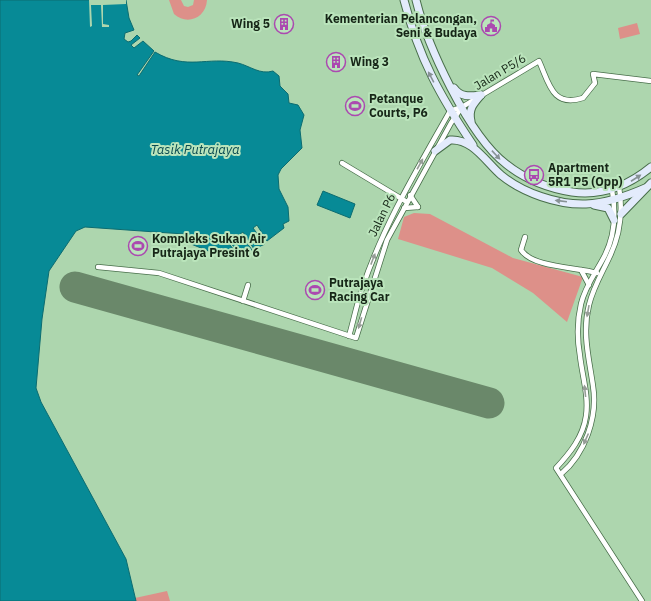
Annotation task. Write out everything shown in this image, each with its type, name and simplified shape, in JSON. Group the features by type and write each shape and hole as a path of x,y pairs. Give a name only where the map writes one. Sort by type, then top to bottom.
{"street":[{"path":"404,0 411,27 427,68 452,114 478,152"},
{"path":"416,0 422,23 446,79 472,124 490,148 505,164 534,182 552,189 584,193 615,188 630,182 651,167"},
{"name":"Jalan P5/6","path":"452,114 539,61 551,88 558,98 567,101 583,98 594,83 593,74 651,81"},
{"path":"446,79 461,95 481,95"},
{"path":"472,124 470,110 481,95"},
{"name":"Jalan P6","path":"452,114 435,151 406,202 387,240 356,338 349,336 362,287 380,242 401,198 452,114"},
{"path":"435,151 450,140 464,141 502,175 528,191 551,200 604,206 608,208 614,220"},
{"path":"342,162 406,202"},
{"path":"621,214 651,183"},
{"path":"561,474 566,470 582,448 588,434 592,418 594,387 586,348 585,326 589,305 616,242 621,214 615,188"},
{"path":"586,204 617,198 645,188"},
{"path":"404,208 418,207 410,196"},
{"path":"617,198 611,242 581,303 578,341 586,401 586,415 582,431 574,447 556,468 642,601"},
{"path":"525,237 521,250 528,257 540,262 601,274"},
{"path":"98,267 160,273 349,336"},
{"path":"581,270 589,285"},
{"path":"244,301 248,285"}],"shaded area":[{"path":"169,0 181,0 184,6 188,7 193,5 194,0 207,0 206,6 200,16 190,20 179,18 174,14"},
{"path":"637,23 640,34 620,39 618,28"},
{"path":"414,213 430,214 513,258 583,277 567,322 533,293 492,268 398,239 404,217"},
{"path":"167,591 170,601 136,601 135,598"}],"water":[{"name":"Tasik Putrajaya","path":"0,0 126,0 129,18 134,30 125,33 124,39 128,42 137,35 140,38 131,45 134,48 143,41 154,51 137,75 139,76 155,52 166,58 177,61 227,61 238,63 259,71 273,71 279,76 280,86 288,94 289,103 298,105 304,115 300,130 302,148 281,169 278,175 279,189 288,207 289,221 283,224 284,228 267,241 257,225 253,228 265,244 254,249 243,232 240,234 252,250 239,254 231,243 230,245 238,255 235,257 211,252 191,244 184,234 85,227 76,231 49,271 42,319 36,388 41,402 126,559 136,601 0,601"},
{"path":"323,191 355,204 350,218 317,205"}],"pier":[{"path":"89,0 126,0 126,4 103,5 103,24 109,25 109,27 102,27 101,5 91,5 92,26 90,27"}],"runway":[{"path":"75,287 489,403"}],"place":[{"name":"Wing 5","path":"284,24"},
{"name":"Kementerian Pelancongan, Seni & Budaya","path":"491,26"},
{"name":"Wing 3","path":"336,62"},
{"name":"Petanque Courts, P6","path":"355,106"},
{"name":"Apartment 5R1 P5 (Opp)","path":"534,175"},
{"name":"Kompleks Sukan Air Putrajaya Presint 6","path":"138,246"},
{"name":"Putrajaya Racing Car","path":"315,290"}]}
